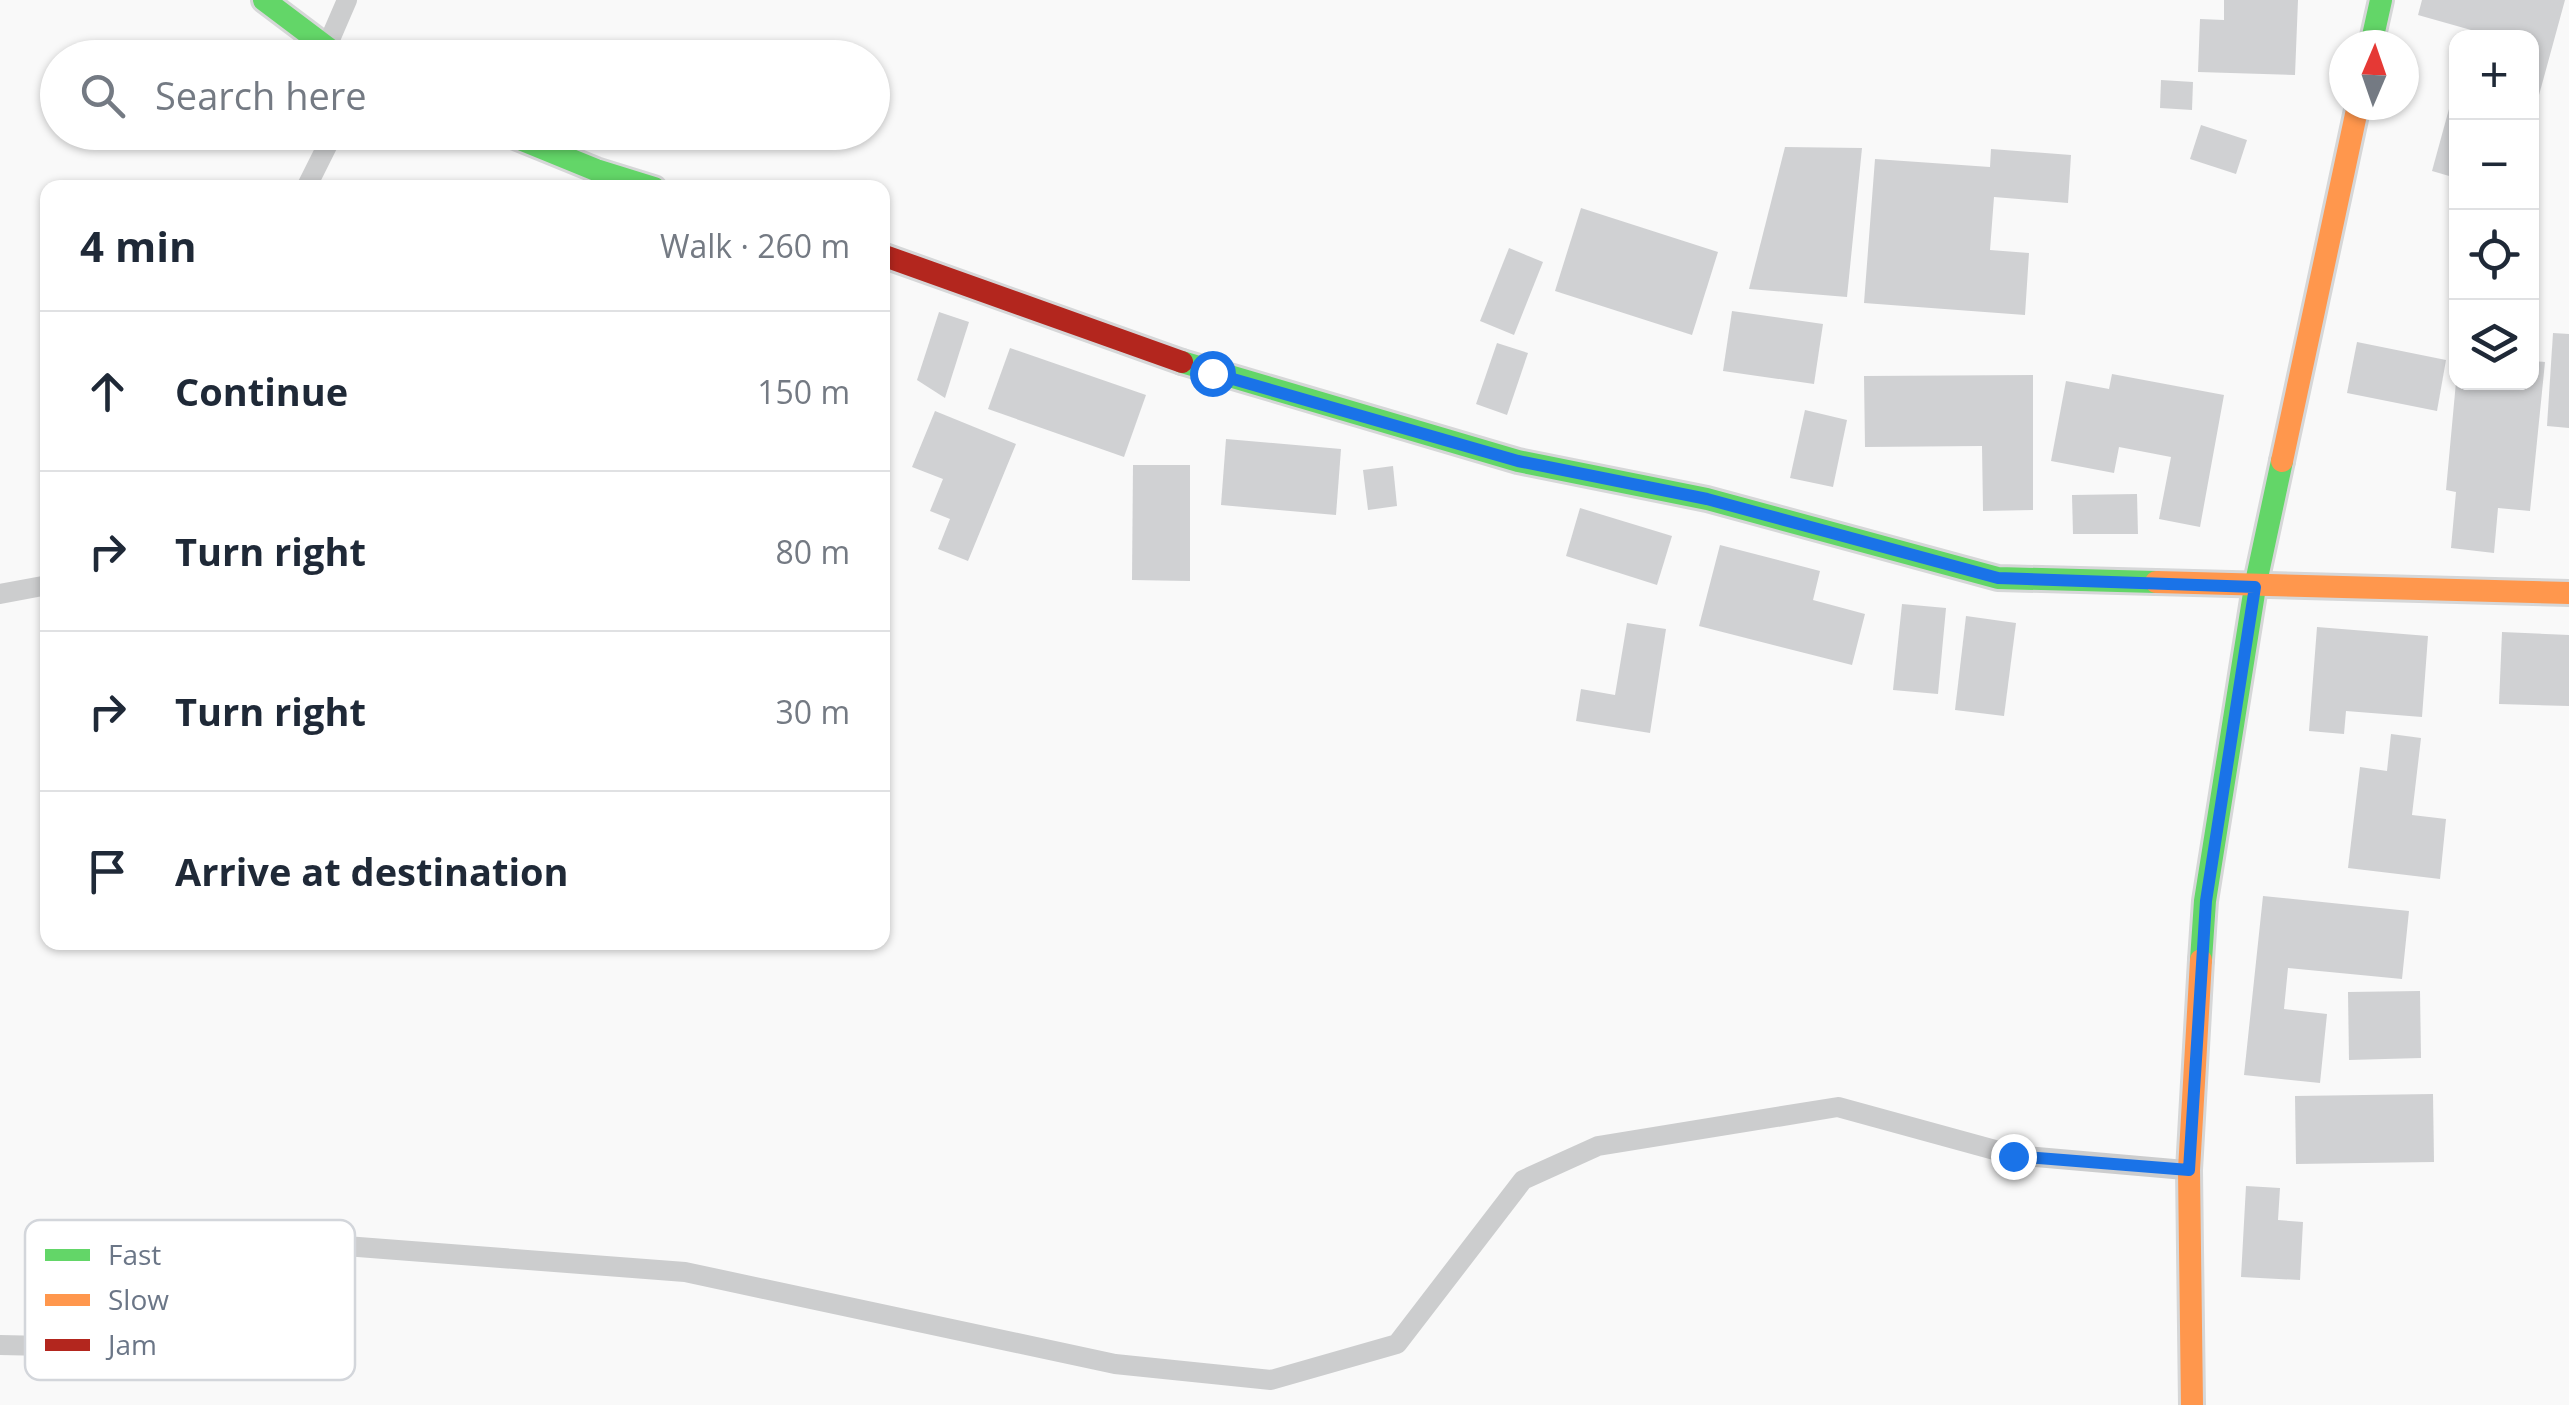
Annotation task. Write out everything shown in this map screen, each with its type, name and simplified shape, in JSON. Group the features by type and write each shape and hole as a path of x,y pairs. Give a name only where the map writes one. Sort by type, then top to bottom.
{"street":[{"path":"264,0 318,40"},
{"path":"2375,30 2381,0"},
{"path":"2192,1405 2189,1170 2206,901 2255,587 2355,120"},
{"path":"547,150 628,180"},
{"path":"890,258 1212,373 1518,461 1707,499 1998,578 2569,593"}],"lane":[{"path":"337,40 346,0"},
{"path":"310,180 325,150"},
{"path":"0,594 40,586"},
{"path":"355,1247 685,1272 1115,1364 1271,1380 1397,1344 1523,1180 1598,1146 1838,1107 2013,1156 2189,1170"},
{"path":"0,1345 25,1346"}],"building":[{"path":"2224,0 2298,0 2295,75 2198,72 2200,19 2224,20"},
{"path":"2422,0 2565,0 2539,95 2539,30 2471,30 2418,15"},
{"path":"2161,80 2193,82 2192,110 2160,108"},
{"path":"2449,109 2449,176 2432,171"},
{"path":"2201,125 2247,140 2236,174 2190,159"},
{"path":"1785,147 1862,148 1847,297 1749,289"},
{"path":"1991,149 2071,155 2068,203 1994,197 1990,250 2029,253 2025,315 1864,303 1875,159 1990,167"},
{"path":"1581,208 1718,252 1692,335 1555,291"},
{"path":"1509,248 1543,262 1514,335 1480,321"},
{"path":"1732,311 1823,324 1814,384 1723,371"},
{"path":"939,312 969,322 945,398 917,380"},
{"path":"2553,333 2569,334 2569,428 2547,426"},
{"path":"2357,342 2446,360 2437,411 2347,393"},
{"path":"1497,343 1528,353 1507,415 1476,404"},
{"path":"1010,348 1146,395 1124,457 988,409"},
{"path":"2539,362 2545,362 2530,511 2498,508 2494,553 2451,548 2456,492 2446,490 2455,390 2539,390"},
{"path":"2112,374 2224,395 2200,527 2159,519 2171,457 2119,447 2114,473 2051,461 2066,381 2109,389"},
{"path":"2033,375 2033,510 1983,511 1982,446 1865,447 1864,376"},
{"path":"1805,410 1847,420 1833,487 1790,478"},
{"path":"935,411 1016,444 968,561 938,549 950,519 930,511 943,479 912,467"},
{"path":"1226,439 1341,449 1336,515 1221,505"},
{"path":"1133,465 1190,465 1190,581 1132,580"},
{"path":"1393,466 1397,506 1368,510 1363,470"},
{"path":"2137,494 2138,534 2073,534 2072,495"},
{"path":"1580,508 1672,536 1657,585 1566,556"},
{"path":"1720,545 1820,571 1813,600 1865,614 1852,665 1699,626"},
{"path":"1902,604 1946,608 1938,694 1893,690"},
{"path":"1966,616 2016,623 2004,716 1955,710"},
{"path":"1627,623 1666,629 1650,733 1576,721 1581,689 1615,695"},
{"path":"2317,627 2428,636 2422,717 2346,711 2344,734 2309,731"},
{"path":"2502,632 2569,635 2569,706 2499,704"},
{"path":"2391,734 2421,738 2412,815 2446,819 2440,879 2348,868 2360,767 2387,771"},
{"path":"2263,896 2409,911 2402,979 2288,968 2284,1009 2327,1014 2320,1083 2244,1075"},
{"path":"2420,991 2421,1058 2349,1060 2348,992"},
{"path":"2433,1094 2434,1162 2296,1164 2295,1096"},
{"path":"2246,1186 2280,1188 2278,1220 2303,1222 2300,1280 2241,1277"}],"traffic: fast":[{"path":"264,0 317,40"},
{"path":"2374,30 2381,0"},
{"path":"547,150 628,180"},
{"path":"1182,362 1518,461 1707,499 1998,578 2156,582"},
{"path":"2201,960 2205,901 2255,587 2282,461"}],"traffic: slow":[{"path":"2282,461 2355,120"},
{"path":"2156,582 2569,593"},
{"path":"2192,1405 2189,1170 2201,960"}],"traffic: jam":[{"path":"890,258 1182,362"}],"route":[{"path":"1212,373 1518,461 1707,499 1998,578 2255,587 2206,901 2189,1170 2013,1156"}]}
